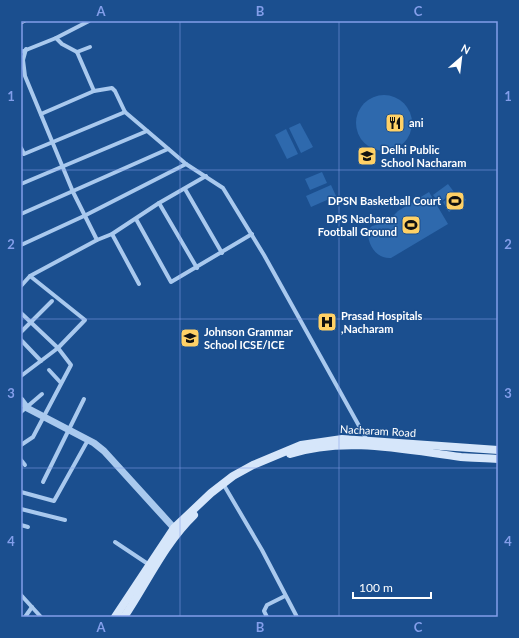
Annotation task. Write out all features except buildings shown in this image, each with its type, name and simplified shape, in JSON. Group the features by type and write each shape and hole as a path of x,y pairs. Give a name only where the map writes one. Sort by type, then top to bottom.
{"main road":[{"name":"Nacharam Road","path":"115,617 148,564 174,528 211,493 233,476 253,465 301,445 342,439 463,457 498,459"},
{"name":"Nacharam Road","path":"125,616 177,534 192,517 225,487 255,469 293,454 332,446 368,443 498,450"}],"street":[{"path":"21,52 56,38 89,21"},
{"path":"56,38 62,44 77,52 94,91"},
{"path":"77,52 90,47"},
{"path":"26,49 22,60 25,76 64,166 73,192 97,240"},
{"path":"41,114 94,91 112,88 115,91 125,112 186,164 224,188 252,234 368,443"},
{"path":"21,148 24,154 125,112"},
{"path":"21,184 147,131"},
{"path":"21,214 73,192 168,148"},
{"path":"21,245 84,216 186,164"},
{"path":"21,286 30,276 97,240 112,234 206,176"},
{"path":"185,189 222,253"},
{"path":"160,203 197,268"},
{"path":"136,219 172,282 252,234"},
{"path":"112,234 139,284"},
{"path":"21,376 58,348 85,320 30,276"},
{"path":"21,332 32,323 52,301"},
{"path":"21,313 58,348 71,365 33,437 21,445"},
{"path":"21,340 41,362"},
{"path":"49,370 61,383"},
{"path":"24,410 42,394"},
{"path":"43,482 84,399"},
{"path":"21,400 24,410"},
{"path":"24,410 43,416 94,443 104,451 174,528"},
{"path":"21,492 54,501 88,440"},
{"path":"21,460 25,465"},
{"path":"225,487 262,550 297,617"},
{"path":"21,509 65,520"},
{"path":"21,525 28,527"},
{"path":"115,542 148,564"},
{"path":"21,595 41,617"},
{"path":"267,617 264,611 267,605 285,596"},
{"path":"25,617 32,607"}],"shaded area":[{"path":"378,95 390,95 404,103 412,117 410,134 404,143 390,151 378,151 368,146 361,139 356,129 356,117 361,107 368,100"},
{"path":"300,123 313,147 301,153 289,128"},
{"path":"286,129 298,154 287,159 275,135"},
{"path":"322,172 327,183 310,190 305,179"},
{"path":"448,184 454,192 439,203 433,195"},
{"path":"331,185 336,196 311,207 306,196"},
{"name":"DPSN Basketball Court","path":"459,191 466,200 449,212 443,202"},
{"name":"DPS Nacharan Football Ground","path":"429,192 448,224 391,258 386,258 377,253 369,240 368,230 372,226 387,222 398,211"}],"railway":[{"path":"21,23 25,21"}],"place":[{"name":"ani","path":"395,123"},
{"name":"Delhi Public School Nacharam","path":"367,156"},
{"name":"DPSN Basketball Court","path":"455,201"},
{"name":"DPS Nacharan Football Ground","path":"411,225"},
{"name":"Prasad Hospitals ,Nacharam","path":"327,322"},
{"name":"Johnson Grammar School ICSE/ICE","path":"190,338"}]}
